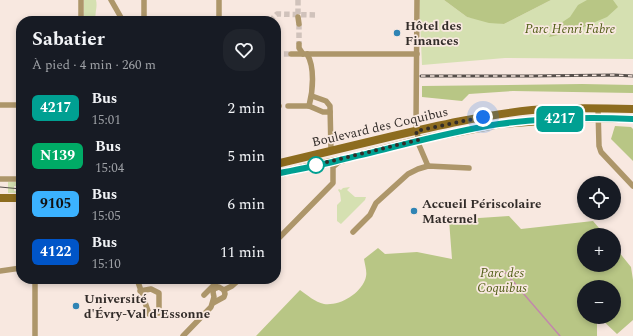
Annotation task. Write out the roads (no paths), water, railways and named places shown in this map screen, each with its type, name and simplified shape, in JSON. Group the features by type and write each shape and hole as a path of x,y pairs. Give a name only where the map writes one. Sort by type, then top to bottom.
{"main road":[{"name":"Boulevard des Coquibus","path":"281,163 416,131 497,114 533,110 633,108"},
{"name":"Boulevard des Coquibus","path":"281,173 345,159 418,140 500,124 540,120 598,118 633,119"},
{"path":"0,198 16,198"}],"street":[{"path":"81,0 81,16"},
{"path":"111,0 120,16"},
{"path":"144,0 144,16"},
{"path":"219,16 220,0"},
{"path":"417,0 416,131 428,166"},
{"path":"298,17 299,24"},
{"path":"299,44 299,48 311,62 312,96 309,106"},
{"path":"291,54 417,54"},
{"path":"311,62 319,54"},
{"path":"312,96 329,103 331,151"},
{"path":"0,105 16,105"},
{"path":"288,106 309,106 323,112 330,112"},
{"path":"598,108 599,146 601,152 633,186"},
{"path":"281,236 333,183 333,167 345,159"},
{"path":"353,232 370,215 376,204 408,174 428,166 469,168"},
{"path":"0,179 16,179"},
{"path":"0,271 16,269"},
{"path":"35,284 35,336"},
{"path":"138,284 140,291 149,314 159,314 159,293 151,289 140,291"},
{"path":"204,295 215,284"},
{"path":"216,298 224,297 225,294 221,284"},
{"path":"216,298 212,294 213,290 216,288 232,286 234,284"},
{"path":"184,336 211,307 216,298"}],"waterway":[{"path":"504,271 560,336"}],"tunnel":[{"path":"298,0 298,17"},
{"path":"275,16 277,14 315,15"},
{"path":"299,24 299,44"},
{"path":"281,54 291,54"}],"tram line":[{"path":"0,187 16,189"}],"railway":[{"path":"421,76 633,76"}],"place":[{"name":"Hôtel des Finances","path":"397,33"},
{"name":"Accueil Périscolaire Maternel","path":"414,211"},
{"name":"Université d'Évry-Val d'Essonne","path":"76,306"}],"park label":[{"name":"Parc Henri Fabre","path":"570,29"},
{"name":"Parc des Coquibus","path":"502,280"}]}
